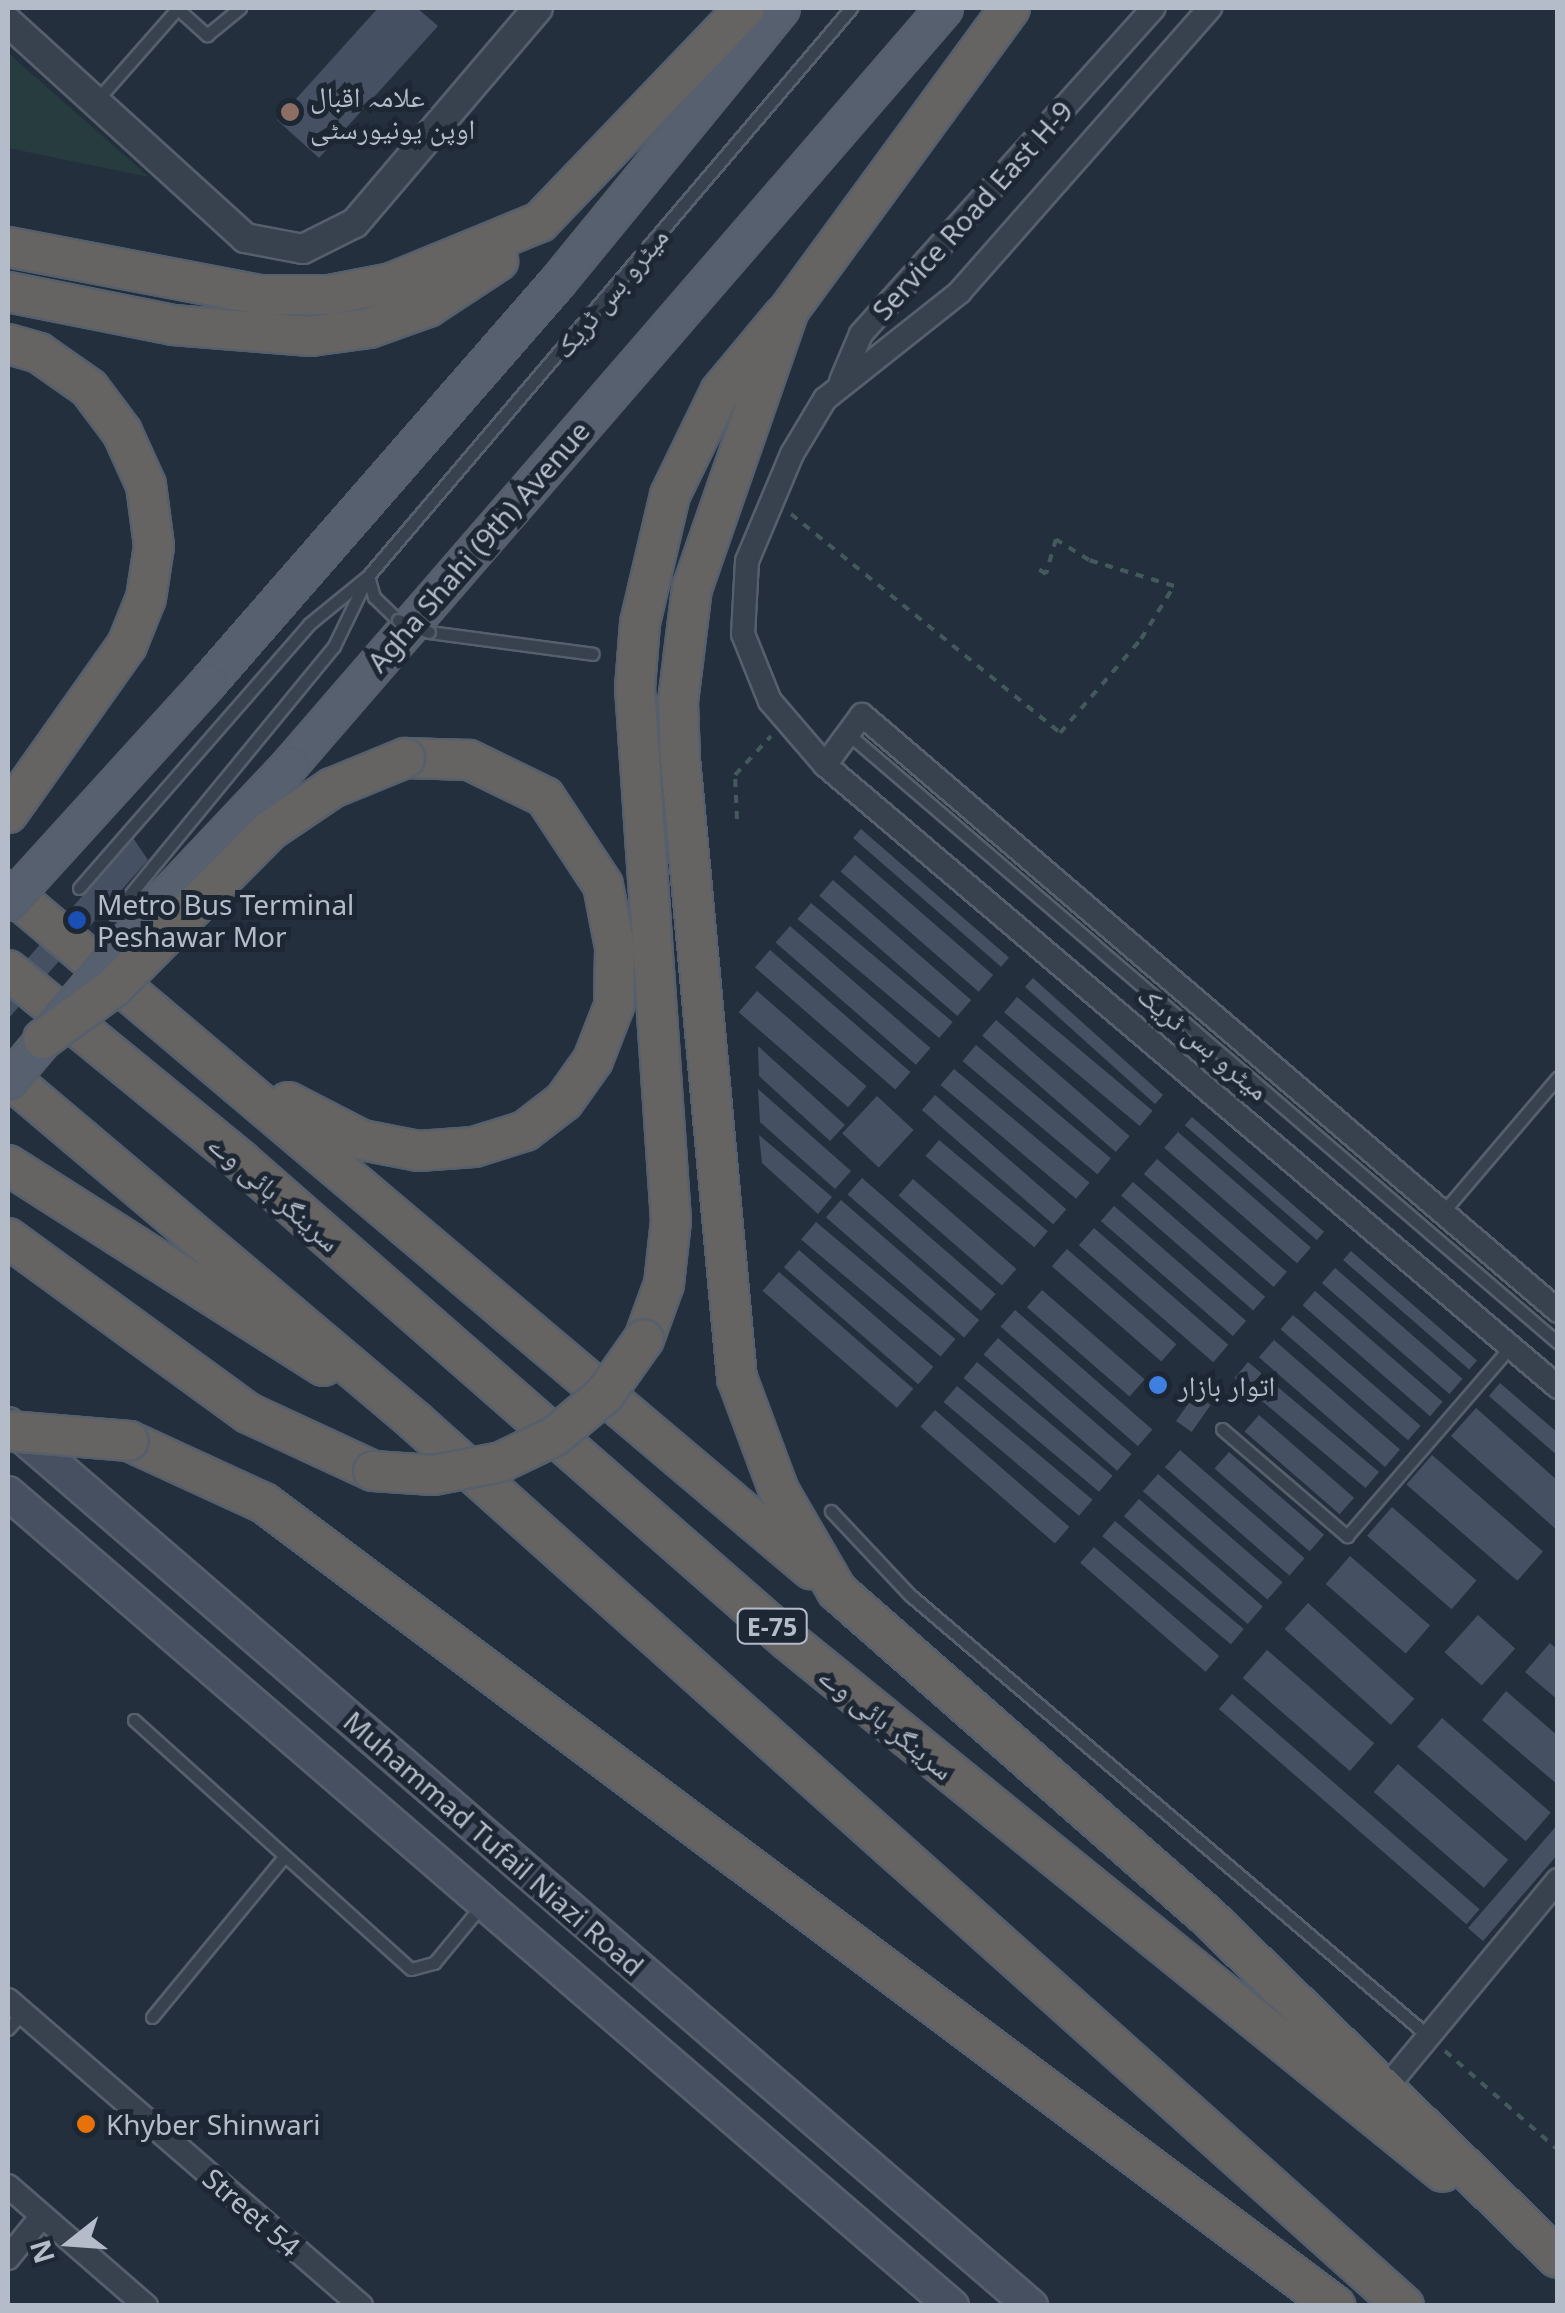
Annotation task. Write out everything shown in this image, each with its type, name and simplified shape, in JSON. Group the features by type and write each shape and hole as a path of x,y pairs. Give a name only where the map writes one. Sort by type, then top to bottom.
{"highway":[{"path":"8,292 251,336 330,334 369,328 428,307 484,274 540,222 745,8"},
{"path":"8,1238 248,1413 373,1471 433,1476 501,1462 555,1436 605,1394 644,1339 664,1284 672,1220 636,688 640,623 670,495 720,392 790,310 1010,8"},
{"path":"8,246 260,295 330,295 456,262 540,222"},
{"path":"790,310 692,588 678,702 680,758 737,1378 779,1491 837,1592"},
{"path":"8,344 39,353 89,388 122,432 146,485 154,546 146,598 128,645 8,814"},
{"path":"43,1039 114,988 270,830 332,788 405,758 469,760 545,797 578,840 603,885 614,947 614,1006 592,1060 564,1100 525,1132 474,1147 418,1151 362,1140 216,1061"},
{"path":"8,890 216,1061 837,1592 1207,1916 1558,2257"},
{"name":"سرینگر ہائی وے","path":"8,970 241,1161 804,1654 1368,2118 1558,2257"},
{"path":"8,1079 415,1421 1404,2306"},
{"path":"8,1165 220,1306 415,1421"},
{"path":"8,1427 129,1441 264,1503 1334,2306"}],"main road":[{"path":"8,902 207,683 568,268 781,8"},
{"name":"Agha Shahi (9th) Avenue","path":"8,1079 289,765 944,8"},
{"name":"Muhammad Tufail Niazi Road","path":"8,1427 1031,2306"},
{"path":"8,1493 952,2306"},
{"path":"800,2175 833,2135"}],"street":[{"path":"8,22 245,238 302,249 354,223 538,8"},
{"name":"Service Road East H-9","path":"839,384 861,334 1154,8"},
{"name":"Service Road East H-9","path":"839,384 975,276 1210,8"},
{"path":"839,384 814,415 772,497 748,561 743,634 752,667 787,724 826,765 1558,1388"},
{"path":"826,765 862,715 1558,1311"},
{"path":"1385,2089 1558,1880"},
{"name":"Street 54","path":"12,2014 362,2306"},
{"path":"8,2186 146,2306"},
{"path":"8,2258 42,2216"}],"lane":[{"path":"97,100 178,9 208,35 240,8"},
{"name":"میٹرو بس ٹریک","path":"79,888 309,624 368,576 851,8"},
{"path":"368,576 374,597 398,620 428,632 593,654"},
{"name":"میٹرو بس ٹریک","path":"114,914 334,646 368,576"},
{"name":"میٹرو بس ٹریک","path":"853,738 1558,1342"},
{"path":"1443,1212 1558,1077"},
{"path":"1222,1430 1348,1536 1510,1347"},
{"path":"831,1511 910,1596 1427,2035"},
{"path":"134,1720 283,1858 411,1969 434,1963 484,1903"},
{"path":"152,2017 283,1858"}],"path":[{"path":"772,497 1060,733 1142,638 1174,586 1089,560 1056,539 1046,574 1036,568"},
{"path":"737,818 736,775 758,745 787,724"},
{"path":"1427,2035 1558,2150"}],"green space":[{"path":"8,53 149,177 8,148"}],"building":[{"path":"378,8 417,8 438,26 319,158 277,120"},
{"path":"861,829 1009,958 1001,967 853,838"},
{"name":"Metro Bus Terminal Peshawar Mor","path":"133,838 148,860 8,1019 8,981"},
{"path":"855,855 993,975 979,992 841,872"},
{"path":"833,880 971,1000 957,1016 819,896"},
{"path":"811,903 953,1022 939,1038 798,919"},
{"path":"790,926 930,1048 916,1065 776,943"},
{"path":"770,950 910,1072 895,1089 755,967"},
{"path":"1033,978 1163,1095 1155,1104 1025,987"},
{"path":"757,991 866,1086 848,1107 739,1012"},
{"path":"1017,997 1153,1111 1140,1126 1004,1012"},
{"path":"996,1020 1130,1136 1116,1152 982,1036"},
{"path":"976,1045 1111,1158 1097,1174 963,1061"},
{"path":"758,1046 845,1125 830,1141 759,1076"},
{"path":"954,1069 1090,1183 1076,1199 941,1085"},
{"path":"758,1089 851,1171 835,1189 760,1122"},
{"path":"935,1095 1066,1209 1053,1224 922,1110"},
{"path":"877,1096 914,1130 879,1167 842,1133"},
{"path":"1192,1117 1324,1232 1317,1240 1185,1125"},
{"path":"1178,1132 1311,1247 1297,1263 1164,1148"},
{"path":"759,1135 832,1197 818,1214 762,1163"},
{"path":"939,1140 1048,1231 1034,1247 926,1156"},
{"path":"1157,1159 1287,1272 1274,1287 1144,1174"},
{"path":"862,1178 996,1294 981,1311 848,1195"},
{"path":"913,1179 1016,1269 1002,1285 899,1196"},
{"path":"1133,1182 1265,1297 1253,1310 1121,1196"},
{"path":"841,1200 979,1320 964,1337 826,1217"},
{"path":"1114,1206 1246,1321 1233,1336 1101,1221"},
{"path":"816,1222 955,1339 941,1357 801,1240"},
{"path":"1094,1228 1228,1345 1213,1362 1079,1245"},
{"path":"1067,1249 1176,1344 1161,1361 1052,1266"},
{"path":"799,1250 933,1367 918,1384 784,1267"},
{"path":"1351,1251 1477,1361 1469,1370 1343,1260"},
{"path":"1335,1268 1463,1379 1449,1394 1322,1283"},
{"path":"779,1272 913,1389 897,1408 763,1291"},
{"path":"1042,1290 1145,1379 1130,1397 1027,1307"},
{"path":"1315,1291 1443,1402 1430,1416 1303,1305"},
{"path":"1015,1310 1152,1429 1138,1446 1001,1327"},
{"path":"1293,1315 1421,1426 1408,1440 1281,1329"},
{"path":"998,1338 1132,1454 1117,1471 984,1355"},
{"path":"1274,1340 1400,1450 1385,1467 1259,1357"},
{"path":"977,1362 1113,1476 1099,1492 964,1378"},
{"path":"1248,1362 1379,1472 1365,1488 1235,1378"},
{"path":"1500,1383 1558,1433 1558,1456 1489,1396"},
{"path":"957,1386 1093,1500 1079,1516 944,1402"},
{"path":"1195,1394 1211,1405 1192,1432 1176,1421"},
{"path":"1476,1408 1558,1481 1558,1531 1451,1436"},
{"path":"935,1410 1069,1527 1055,1543 921,1427"},
{"path":"1259,1415 1354,1498 1340,1514 1245,1432"},
{"path":"1180,1450 1305,1558 1289,1576 1165,1467"},
{"path":"1229,1452 1324,1535 1310,1551 1215,1469"},
{"path":"1432,1455 1543,1551 1517,1581 1406,1484"},
{"path":"1158,1474 1283,1582 1267,1600 1143,1491"},
{"path":"1139,1499 1263,1607 1248,1624 1124,1516"},
{"path":"1392,1507 1477,1580 1452,1609 1367,1536"},
{"path":"1115,1521 1244,1629 1231,1644 1102,1536"},
{"path":"1094,1547 1219,1656 1206,1672 1080,1563"},
{"path":"1350,1556 1430,1626 1406,1653 1326,1584"},
{"path":"1308,1603 1414,1699 1391,1725 1285,1629"},
{"path":"1478,1615 1515,1648 1482,1686 1445,1652"},
{"path":"1550,1643 1558,1650 1558,1700 1525,1672"},
{"path":"1267,1650 1374,1743 1350,1771 1243,1678"},
{"path":"1506,1691 1558,1736 1558,1785 1482,1720"},
{"path":"1232,1694 1480,1909 1466,1924 1219,1709"},
{"path":"1442,1718 1551,1812 1526,1841 1417,1747"},
{"path":"1398,1764 1508,1860 1484,1888 1374,1792"},
{"path":"1558,1824 1558,1854 1483,1941 1468,1928"}],"place":[{"name":"علامہ اقبال اوپن یونیورسٹی","path":"290,112"},
{"name":"Metro Bus Terminal Peshawar Mor","path":"77,920"},
{"name":"اتوار بازار","path":"1158,1385"},
{"name":"Khyber Shinwari","path":"86,2124"}]}
